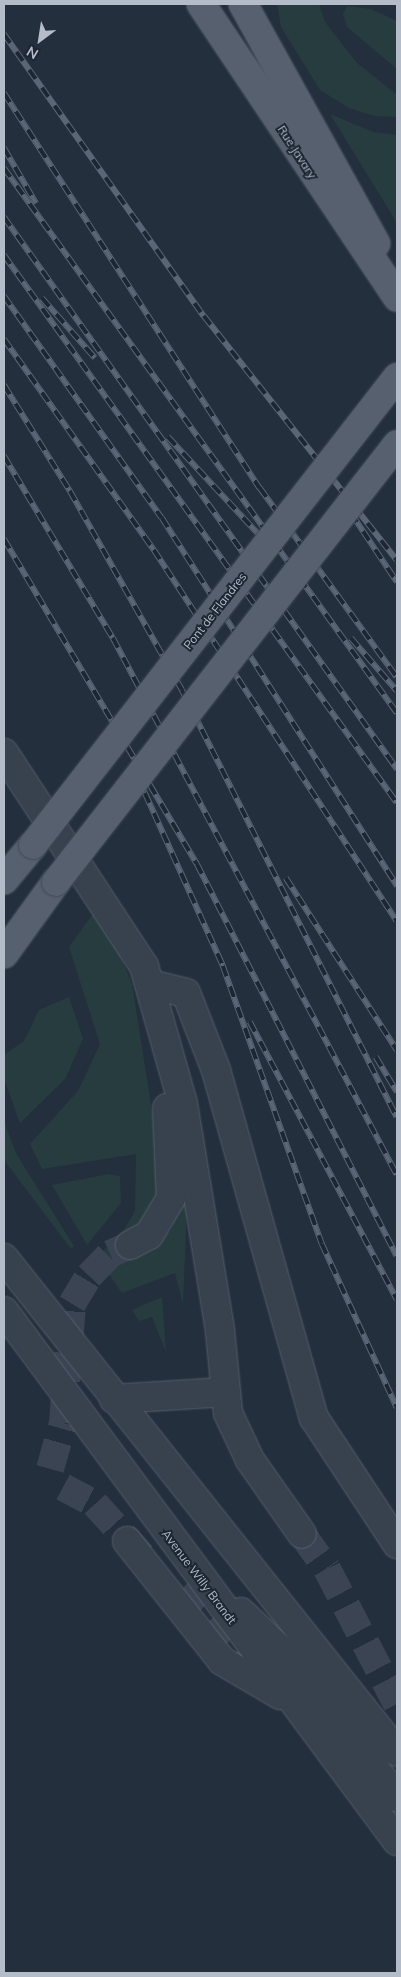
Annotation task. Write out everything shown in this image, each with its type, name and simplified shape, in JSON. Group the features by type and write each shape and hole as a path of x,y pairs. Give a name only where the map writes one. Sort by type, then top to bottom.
{"main road":[{"name":"Rue Javary","path":"201,4 397,297"},
{"path":"243,4 340,172 397,285"},
{"name":"Pont de Flandres","path":"4,880 397,377"},
{"path":"8,938 56,882 397,444"}],"street":[{"path":"4,753 133,945 150,984 159,1027 183,1104 226,1392 235,1434 302,1534"},
{"path":"150,984 186,993 216,1070 314,1418 397,1544"},
{"path":"130,1246 149,1235 171,1198 173,1171 159,1027"},
{"path":"5,1262 114,1399 232,1541 397,1752"},
{"name":"Avenue Willy Brandt","path":"4,1311 290,1700 397,1841"},
{"path":"114,1399 226,1392"},
{"path":"127,1541 222,1662 290,1700"},
{"path":"184,1557 289,1658 397,1797"}],"green space":[{"path":"277,4 319,4 325,22 357,63 397,95 397,117 374,116 349,108 320,90 281,27"},
{"path":"347,6 371,9 397,21 397,69 347,27 343,14"},
{"path":"330,114 373,132 397,135 397,223"},
{"path":"94,912 118,950 132,984 162,1174 150,1246 170,1231 188,1182 183,1304 175,1273 122,1293 97,1257 124,1230 135,1211 136,1154 42,1169 30,1144 78,1091 100,1044 69,947"},
{"path":"69,997 83,1039 65,1079 20,1123 4,1079 4,1055 24,1041 39,1010"},
{"path":"4,1122 17,1155 74,1246 71,1249 4,1160"},
{"path":"109,1174 120,1176 121,1203 87,1245 52,1185"},
{"path":"162,1297 166,1352 152,1317 139,1321 132,1310"}],"tunnel":[{"path":"50,1469 63,1423 72,1304 89,1276 110,1254 130,1245"},
{"path":"63,1487 95,1504 144,1558"},
{"path":"302,1534 327,1569 397,1704"},
{"path":"179,1592 266,1677"}],"railway":[{"path":"4,34 204,316 397,560"},
{"path":"4,93 260,488 397,677"},
{"path":"4,148 36,203"},
{"path":"4,168 397,713"},
{"path":"4,217 397,769"},
{"path":"4,255 397,803"},
{"path":"4,296 162,518 397,886"},
{"path":"42,298 95,358"},
{"path":"4,339 154,550 397,921"},
{"path":"4,385 70,491 182,690 397,1117"},
{"path":"168,437 263,539"},
{"path":"4,456 113,638 397,1175"},
{"path":"351,513 397,582"},
{"path":"4,539 197,864 397,1256"},
{"path":"351,638 397,691"},
{"path":"136,773 223,966 322,1244 397,1408"},
{"path":"286,878 397,1050"},
{"path":"250,1022 397,1300"},
{"path":"376,1057 397,1092"}]}
